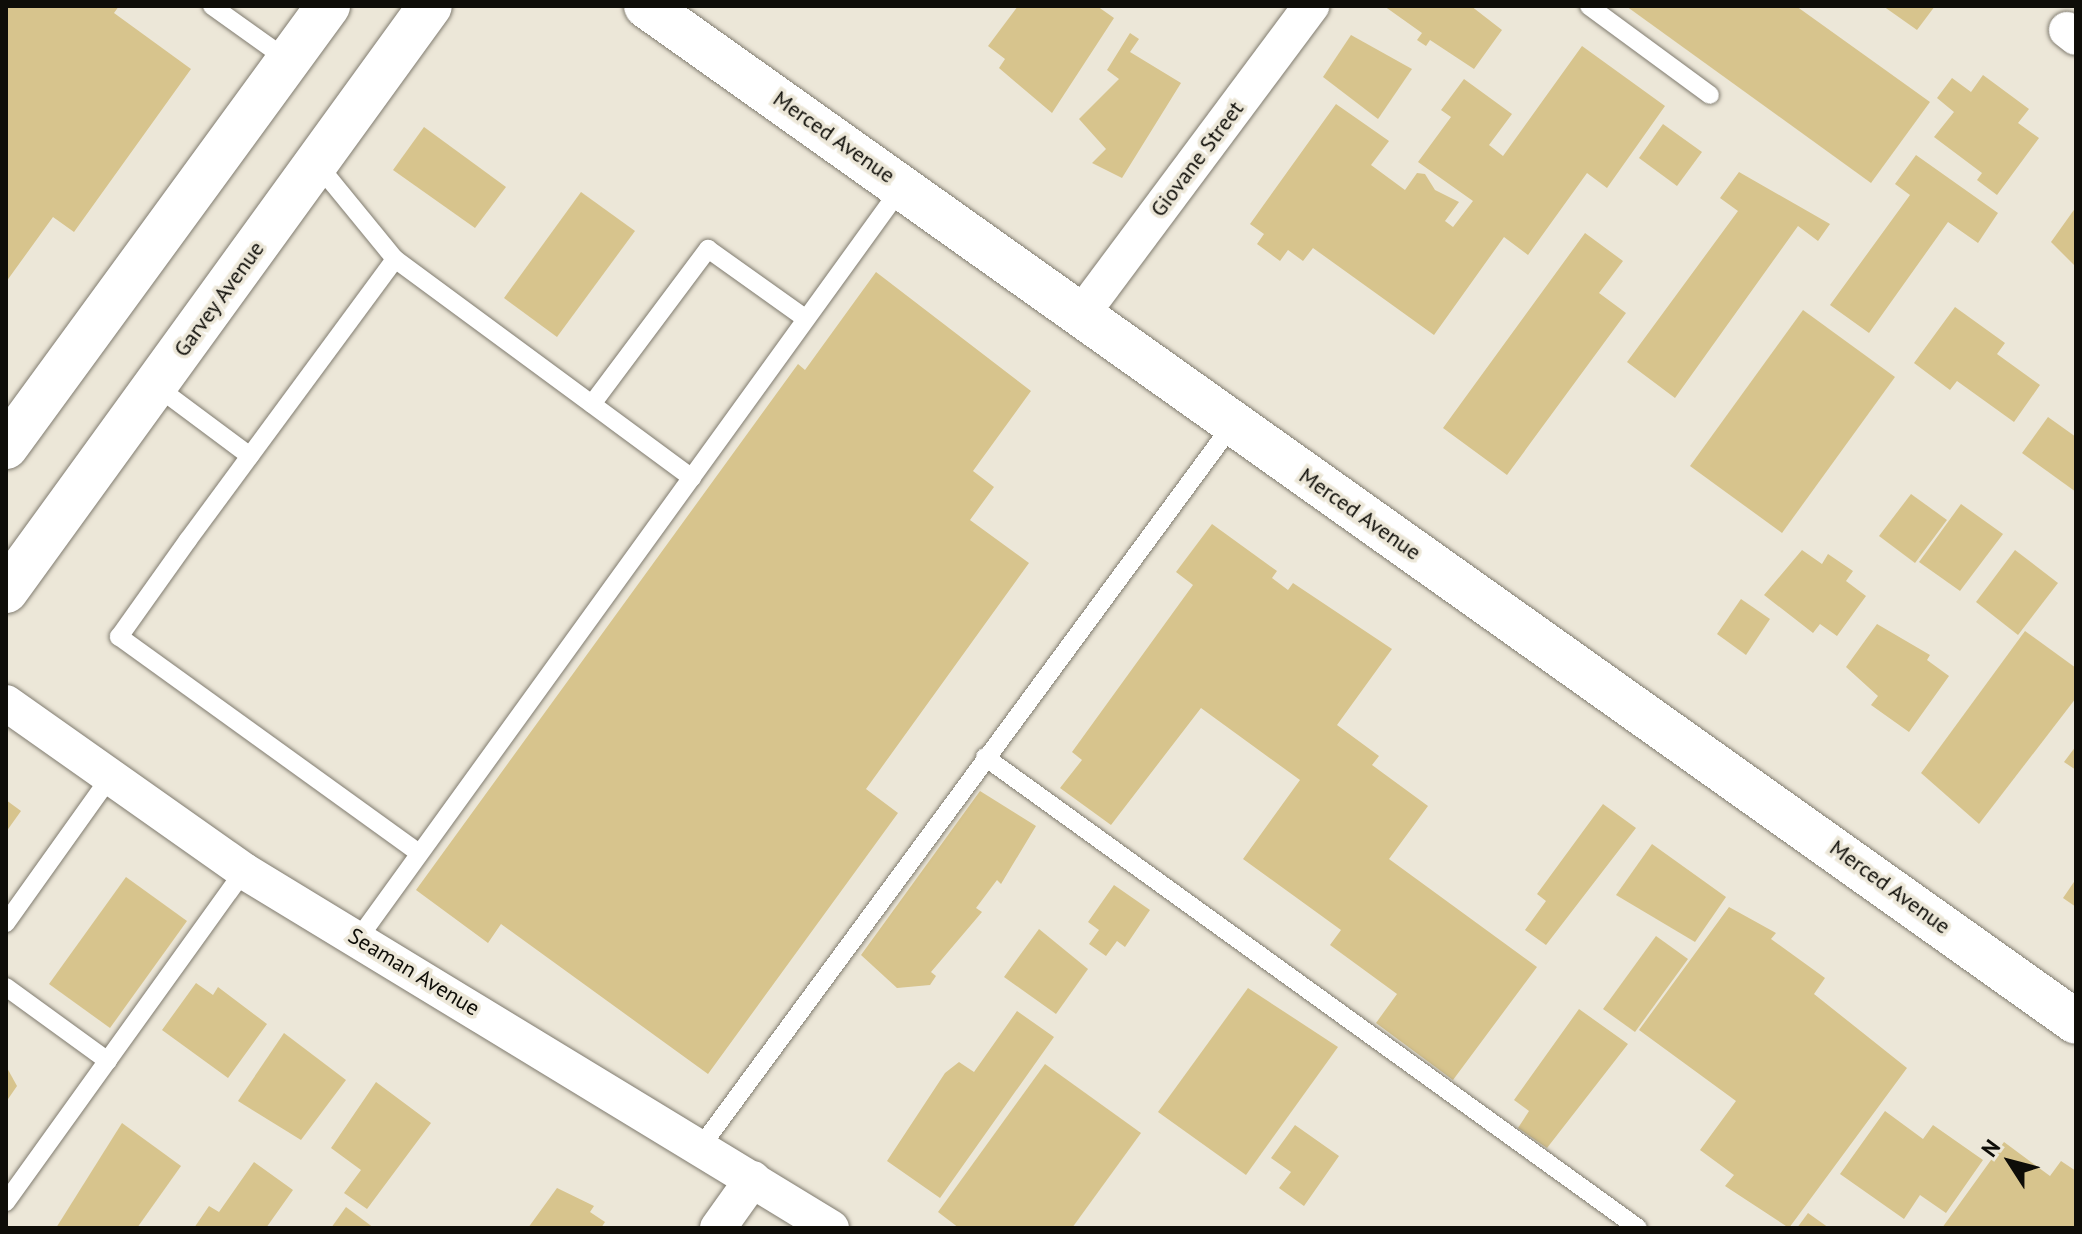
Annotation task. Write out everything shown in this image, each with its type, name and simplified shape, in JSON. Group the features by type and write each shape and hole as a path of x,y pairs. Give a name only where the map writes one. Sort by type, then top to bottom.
{"street":[{"path":"6,447 328,6"},
{"name":"Garvey Avenue","path":"6,591 318,165 430,6"},
{"name":"Merced Avenue","path":"646,6 1083,312 1232,425 2076,1022"},
{"name":"Giovane Street","path":"1083,312 1311,6"},
{"name":"Seaman Avenue","path":"6,703 244,871 702,1145 831,1228"},
{"path":"718,1228 753,1179"}],"lane":[{"path":"212,6 289,61"},
{"path":"1589,6 1710,95"},
{"path":"318,165 395,259 692,478"},
{"path":"358,939 903,185"},
{"path":"592,404 708,249 806,319"},
{"path":"395,259 119,637 419,853"},
{"path":"155,385 250,456"},
{"path":"702,1145 1232,425"},
{"path":"985,757 1638,1228"},
{"path":"6,923 111,776"},
{"path":"6,1202 244,871"},
{"path":"6,987 108,1061"}],"building":[{"path":"6,6 119,6 114,13 191,69 74,232 53,217 6,282"},
{"path":"1018,6 1097,6 1114,18 1052,113 999,68 1005,59 988,46"},
{"path":"1384,6 1471,6 1502,30 1474,69 1430,40 1426,46 1417,40 1422,33"},
{"path":"1626,6 1796,6 1930,102 1871,183"},
{"path":"1883,6 1935,6 1917,30"},
{"path":"1130,33 1139,39 1130,52 1181,83 1122,178 1092,163 1106,149 1079,119 1119,79 1107,70"},
{"path":"1351,35 1412,69 1378,119 1323,77"},
{"path":"1582,46 1665,106 1607,188 1587,173 1528,255 1504,237 1434,335 1313,248 1303,261 1288,250 1280,261 1257,244 1264,234 1250,224 1336,104 1389,141 1371,165 1405,190 1417,173 1425,174 1435,190 1459,202 1445,221 1453,227 1473,201 1418,162 1451,117 1441,110 1464,79 1512,114 1489,145 1503,156"},
{"path":"1983,75 2029,109 2018,123 2039,138 1997,195 1977,180 1982,173 1934,137 1954,112 1937,98 1952,78 1971,92"},
{"path":"1663,124 1702,152 1677,186 1639,158"},
{"path":"424,127 506,187 475,228 393,170"},
{"path":"1916,155 1998,213 1978,243 1948,222 1869,333 1830,305 1910,195 1895,184"},
{"path":"1739,172 1830,224 1818,241 1798,226 1675,398 1627,362 1738,211 1720,198"},
{"path":"581,192 635,231 557,337 504,298"},
{"path":"2076,207 2076,267 2051,242"},
{"path":"1585,233 1623,261 1599,293 1626,313 1507,475 1443,428"},
{"path":"876,272 1031,391 973,471 994,487 970,520 1029,563 866,789 898,813 708,1074 501,924 488,943 416,890 798,364 805,370"},
{"path":"1955,307 2005,343 1997,354 2040,385 2014,422 1957,381 1950,390 1914,363"},
{"path":"1803,310 1895,377 1782,533 1690,466"},
{"path":"2048,417 2076,437 2076,492 2022,453"},
{"path":"1911,494 1947,520 1915,563 1879,536"},
{"path":"1961,504 2003,534 1960,591 1919,562"},
{"path":"1212,524 1277,571 1272,578 1288,590 1293,583 1392,649 1337,725 1379,756 1372,765 1428,806 1389,859 1537,967 1453,1080 1376,1023 1397,994 1330,945 1341,930 1243,859 1300,780 1201,708 1111,825 1060,788 1082,760 1072,752 1193,585 1176,572"},
{"path":"1802,550 1822,564 1828,554 1853,571 1846,581 1866,596 1837,636 1820,624 1813,633 1764,595"},
{"path":"2015,550 2058,583 2018,635 1976,602"},
{"path":"1741,599 1770,619 1746,655 1717,634"},
{"path":"1877,624 1930,655 1927,660 1949,676 1909,732 1871,705 1878,696 1846,667"},
{"path":"2025,631 2076,668 2076,698 1979,824 1921,773"},
{"path":"2076,746 2076,770 2064,762"},
{"path":"980,791 1036,826 1001,884 997,880 976,908 982,912 931,972 936,976 930,985 897,988 861,955"},
{"path":"6,800 21,811 6,832"},
{"path":"1603,804 1636,828 1546,945 1525,930 1546,901 1537,894"},
{"path":"1652,844 1726,897 1695,942 1616,895"},
{"path":"126,877 187,921 110,1028 49,984"},
{"path":"2076,879 2076,907 2063,898"},
{"path":"1114,885 1150,910 1125,947 1117,941 1106,956 1089,944 1099,930 1088,922"},
{"path":"1729,907 1776,933 1771,939 1825,978 1814,994 1907,1068 1789,1228 1725,1186 1734,1175 1700,1150 1736,1101 1639,1030"},
{"path":"1039,929 1088,969 1056,1014 1004,977"},
{"path":"1656,936 1688,959 1635,1032 1603,1009"},
{"path":"196,983 213,995 218,987 267,1024 228,1078 162,1030"},
{"path":"1248,988 1338,1047 1246,1175 1158,1112"},
{"path":"1579,1009 1628,1044 1547,1148 1518,1128 1529,1111 1514,1100"},
{"path":"1017,1011 1054,1037 940,1198 887,1161 945,1073 959,1062 974,1072"},
{"path":"284,1033 346,1080 301,1140 238,1101"},
{"path":"1045,1064 1141,1133 1072,1228 959,1228 938,1212"},
{"path":"6,1066 17,1086 6,1102"},
{"path":"376,1082 431,1123 367,1209 344,1193 361,1170 331,1148"},
{"path":"1885,1111 1923,1139 1933,1125 1983,1160 1946,1213 1920,1195 1904,1219 1840,1174"},
{"path":"122,1123 181,1166 137,1228 56,1228"},
{"path":"1295,1125 1339,1156 1304,1206 1279,1188 1291,1172 1271,1158"},
{"path":"2004,1142 2050,1176 2061,1161 2076,1171 2076,1228 1942,1228"},
{"path":"254,1162 293,1190 266,1228 194,1228 209,1206 219,1212"},
{"path":"557,1188 594,1206 590,1212 605,1222 601,1228 528,1228"},
{"path":"346,1207 374,1228 331,1228"},
{"path":"1808,1213 1829,1228 1797,1228"}]}
